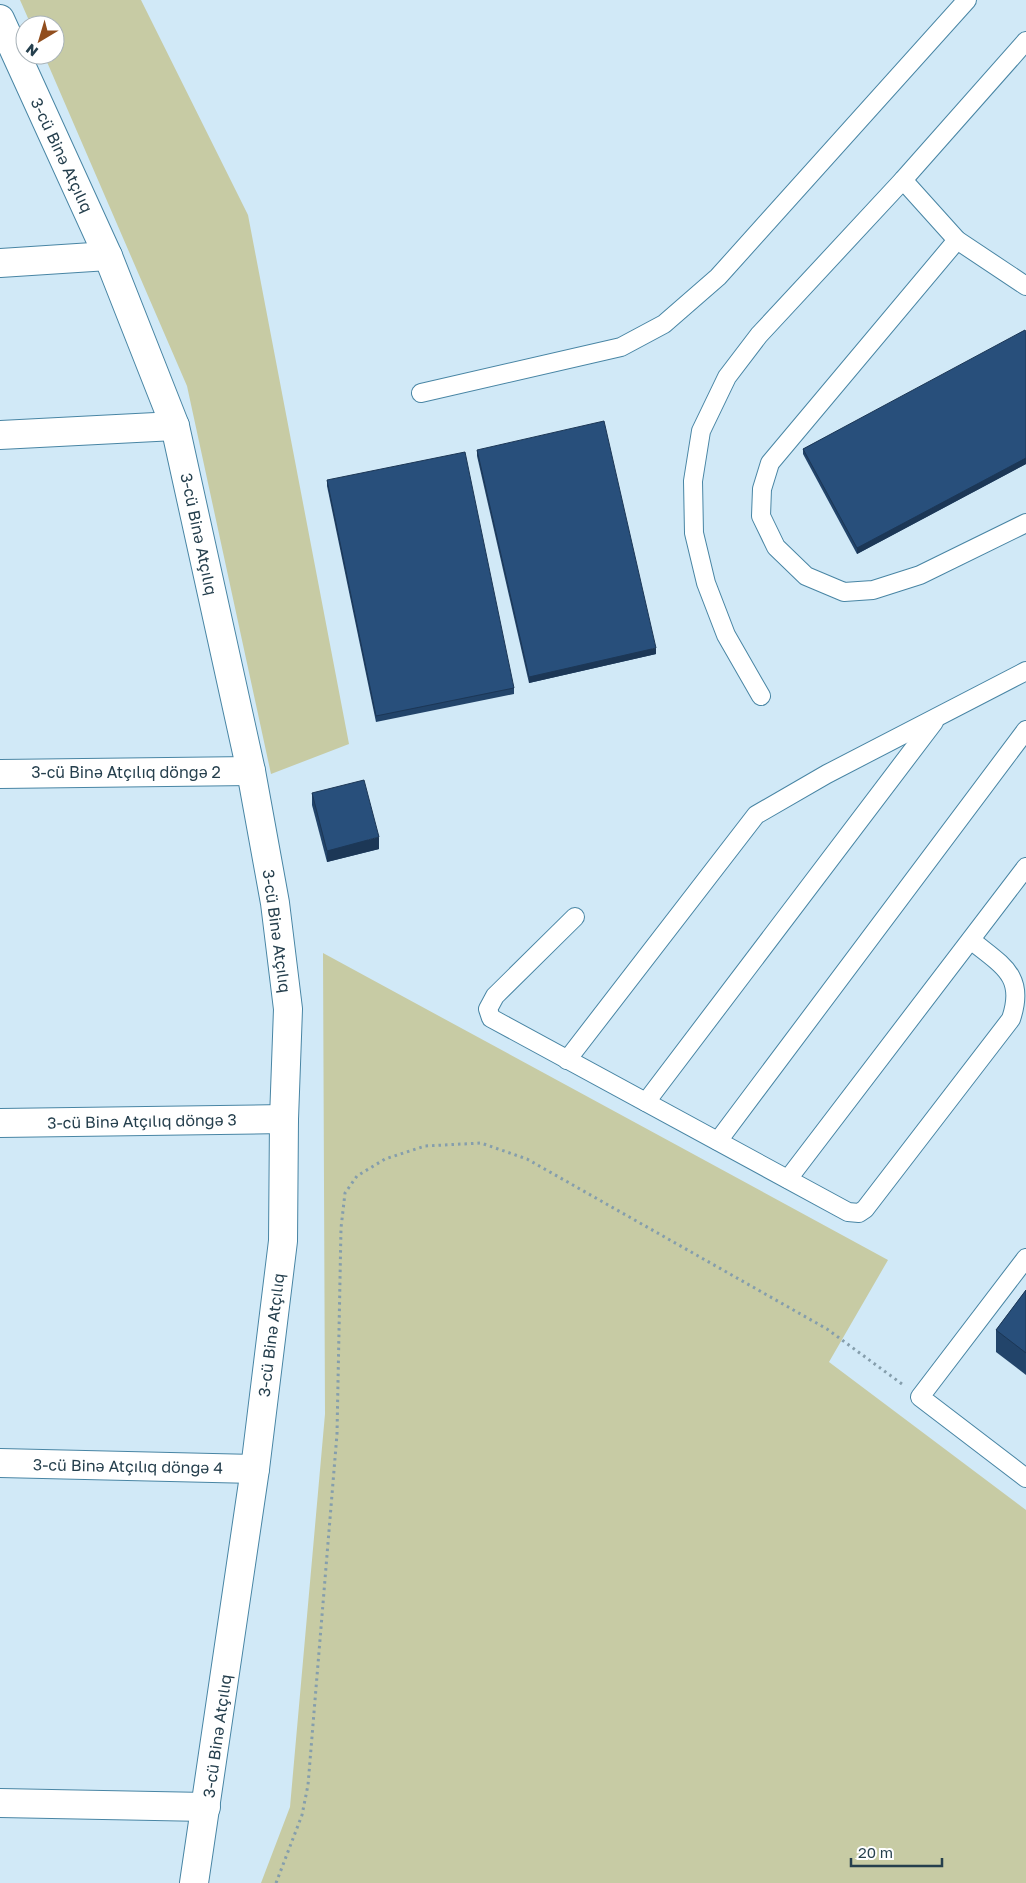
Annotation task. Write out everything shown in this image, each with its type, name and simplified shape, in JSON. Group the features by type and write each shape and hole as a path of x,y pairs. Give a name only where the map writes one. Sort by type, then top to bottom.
{"street":[{"name":"3-cü Binə Atçılıq","path":"0,19 108,256 176,426 251,771 275,903 288,1009 284,1119 283,1241 255,1469 194,1883"},
{"path":"0,263 108,256"},
{"path":"0,435 176,426"},
{"name":"3-cü Binə Atçılıq döngə 2","path":"0,774 251,771"},
{"name":"3-cü Binə Atçılıq döngə 3","path":"0,1123 284,1119"},
{"name":"3-cü Binə Atçılıq döngə 4","path":"0,1463 255,1469"},
{"path":"0,1803 206,1807"}],"lane":[{"path":"421,393 621,347 664,324 718,278 967,0"},
{"path":"761,696 726,635 706,583 694,533 693,481 701,431 727,377 759,335 903,180 1026,41"},
{"path":"903,180 957,240 1026,286"},
{"path":"957,240 770,463 762,489 760,516 776,547 806,576 844,592 872,590 920,575 1026,523"},
{"path":"568,1060 756,815 827,774 1026,671"},
{"path":"646,1102 937,717"},
{"path":"718,1141 1026,730"},
{"path":"788,1178 1025,870"},
{"path":"575,917 495,996 488,1009 491,1018 848,1212 859,1213 865,1210 1011,1019 1016,1004 1016,986 1012,978 1007,970 971,940"},
{"path":"1026,1258 920,1397 1026,1478"}],"path":[{"path":"276,1883 302,1815 308,1785 337,1434 341,1228 345,1193 357,1176 385,1159 425,1146 482,1143 527,1159 827,1329 920,1397"}],"green space":[{"path":"20,0 141,0 248,215 349,744 271,774 187,386 48,65 65,65 65,15 27,15"},
{"path":"323,953 888,1260 829,1362 1026,1510 1026,1883 261,1883 290,1807 325,1414"}],"building":[{"path":"1025,330 1026,458 857,548 803,449"},
{"path":"604,421 656,648 529,677 477,450"},
{"path":"465,452 514,688 376,716 327,480"},
{"path":"364,780 379,837 327,851 312,793"},
{"path":"1026,1290 1026,1353 996,1330"}]}
